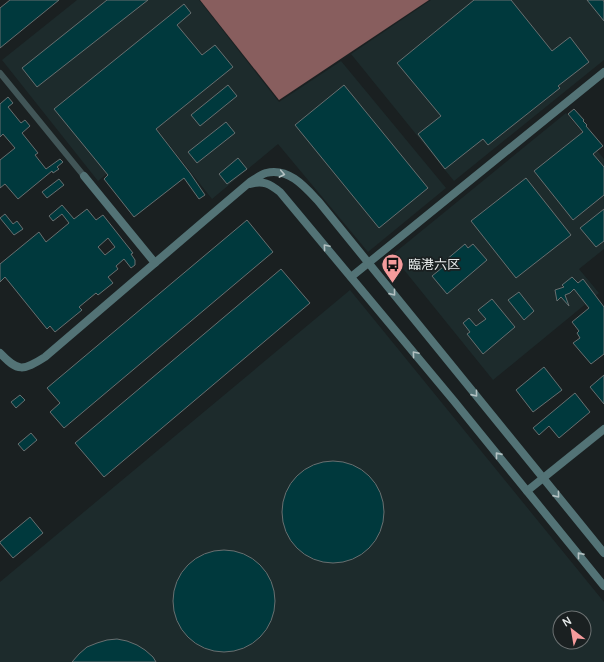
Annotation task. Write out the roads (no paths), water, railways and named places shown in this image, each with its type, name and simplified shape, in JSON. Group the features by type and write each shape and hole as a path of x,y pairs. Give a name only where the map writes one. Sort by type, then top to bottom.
{"street":[{"path":"0,72 155,263"},
{"path":"351,277 604,72"},
{"path":"0,353 8,362 16,367 32,366 45,357 246,185 267,173 278,172 288,175 309,191 604,553"},
{"path":"246,185 259,182 267,184 280,192 604,586"},
{"path":"527,491 604,429"}],"place":[{"name":"臨港六区","path":"392,284"}]}
